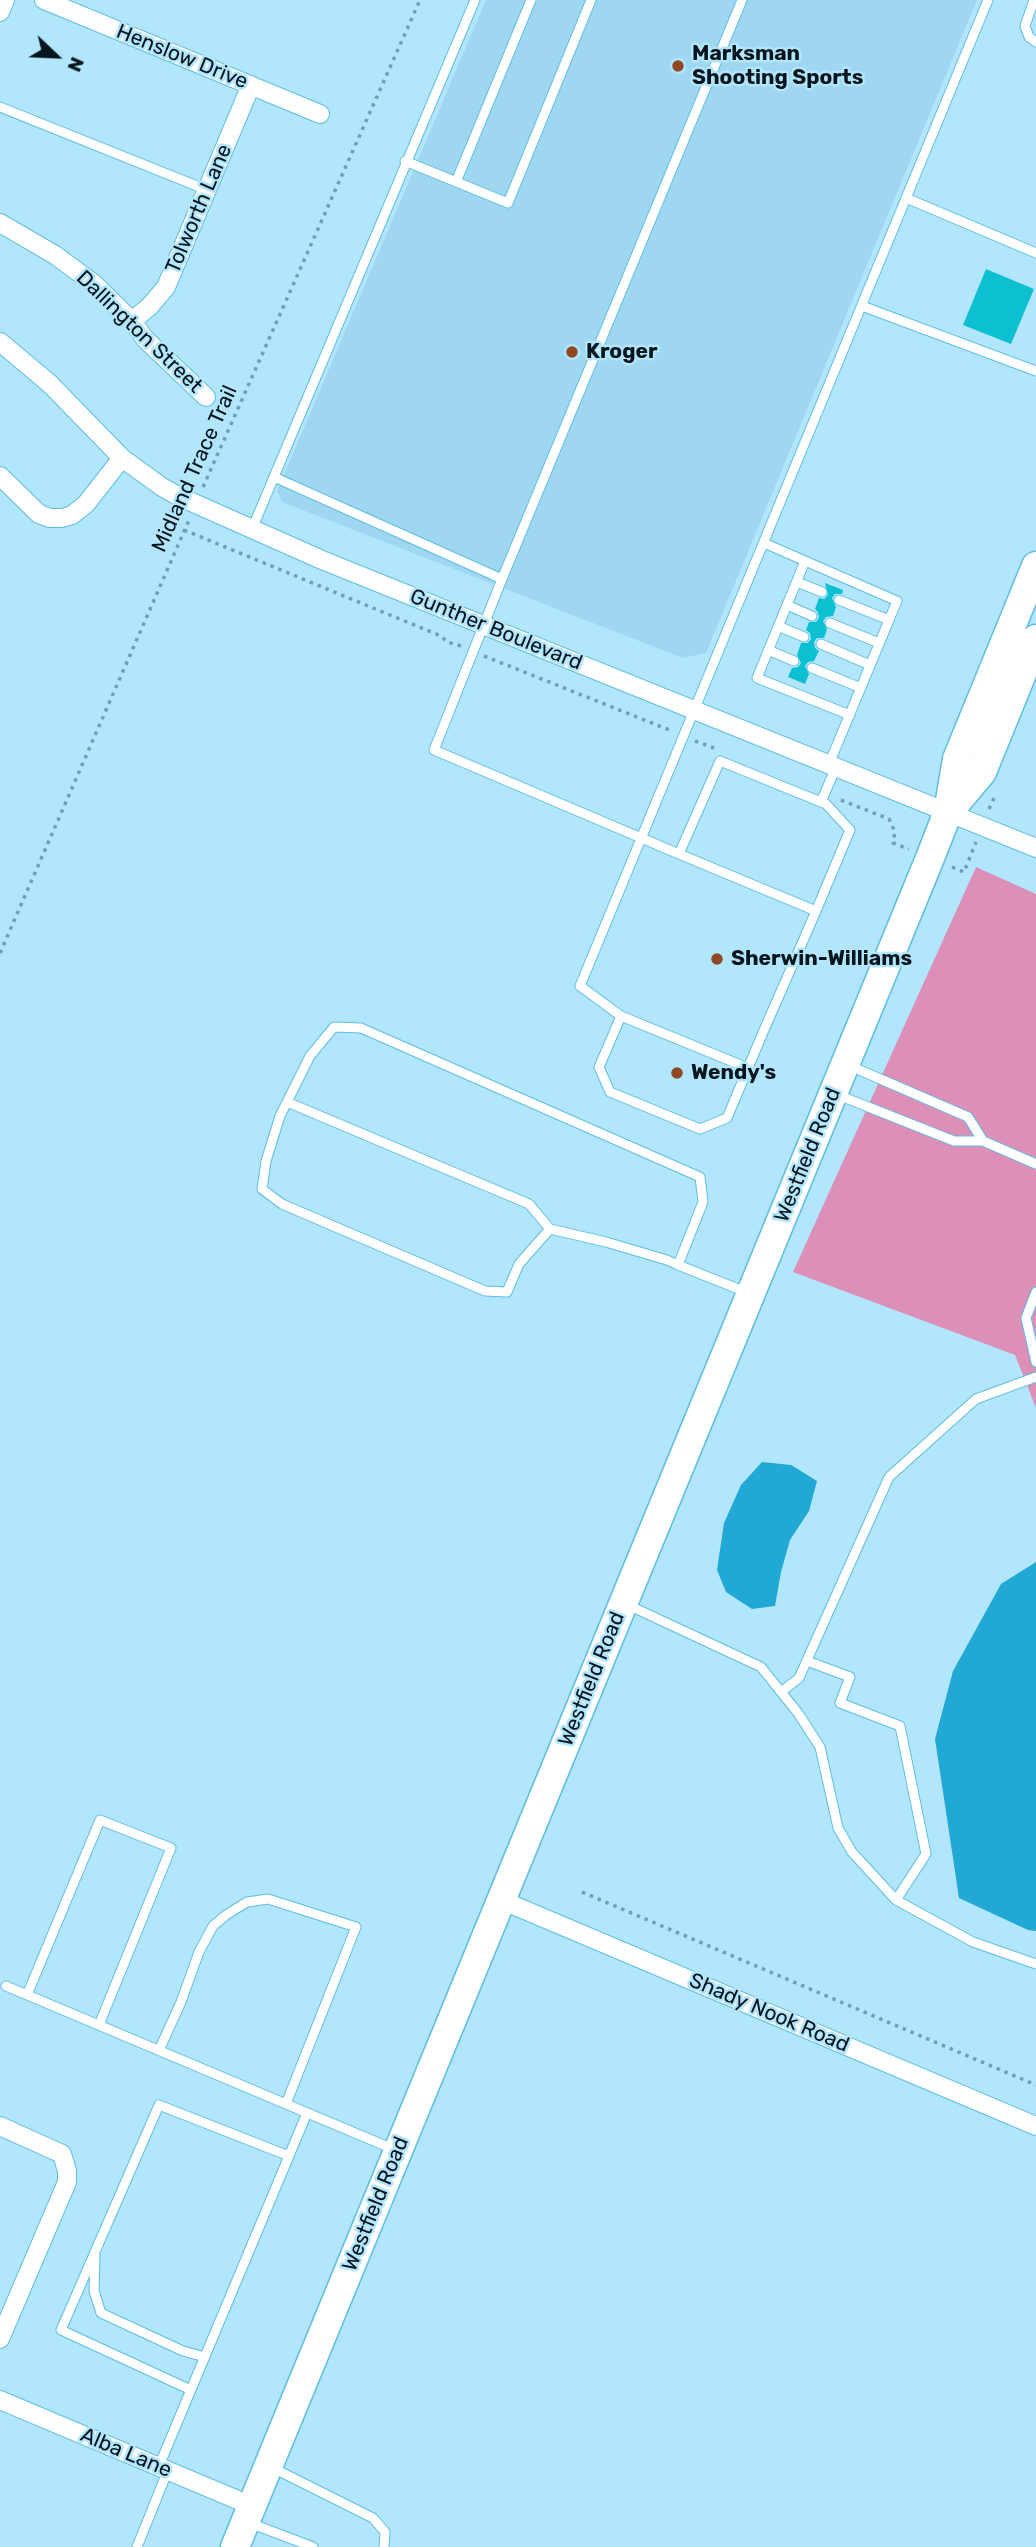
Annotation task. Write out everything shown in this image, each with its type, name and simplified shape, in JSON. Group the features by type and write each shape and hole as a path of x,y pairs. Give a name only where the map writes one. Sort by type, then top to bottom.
{"main road":[{"name":"Westfield Road","path":"245,2525 948,812 957,759 1036,566"},
{"name":"Westfield Road","path":"948,812 982,772 1036,639"}],"street":[{"path":"0,12 5,0"},
{"name":"Henslow Drive","path":"44,0 320,114"},
{"name":"Tolworth Lane","path":"132,321 166,288 251,85"},
{"name":"Dallington Street","path":"0,223 55,255 112,300 145,339 206,397"},
{"name":"Gunther Boulevard","path":"0,342 50,384 122,458 162,487 196,504 321,560 1036,848"},
{"path":"0,476 38,514 62,518 72,515 86,504 122,458"},
{"name":"Shady Nook Road","path":"501,1900 1036,2126"},
{"path":"0,2126 62,2154 68,2171 67,2182 0,2339"},
{"name":"Alba Lane","path":"0,2400 163,2468 245,2525"}],"lane":[{"path":"252,529 475,0"},
{"path":"456,182 531,0"},
{"path":"405,162 508,203 591,0"},
{"path":"742,0 483,625 434,750 816,911"},
{"path":"748,1068 621,1016 580,986 988,0"},
{"path":"1034,0 1025,26 1029,37 1036,42"},
{"path":"0,107 207,190"},
{"path":"906,198 1036,253"},
{"path":"862,306 1036,371"},
{"path":"274,477 502,579"},
{"path":"764,543 897,601 849,715 821,802"},
{"path":"805,561 757,678 849,715"},
{"path":"797,582 822,592"},
{"path":"839,600 889,620"},
{"path":"787,605 812,615"},
{"path":"830,623 879,643"},
{"path":"778,626 804,637"},
{"path":"821,644 870,665"},
{"path":"768,650 794,661"},
{"path":"812,668 860,688"},
{"path":"621,1016 599,1067 610,1092 700,1129 727,1118 850,830 826,804 720,761 679,854"},
{"path":"550,1229 519,1264 507,1292 485,1291 282,1204 262,1189 266,1161 287,1102 310,1056 334,1027 361,1028 700,1177 703,1202 678,1265"},
{"path":"846,1064 968,1117 983,1141"},
{"path":"834,1093 954,1141 983,1141 1036,1164"},
{"path":"287,1102 529,1205 550,1229 606,1242 678,1265 751,1294"},
{"path":"1036,1292 1027,1318 1036,1362"},
{"path":"781,1692 799,1678 888,1477 976,1399 1036,1377"},
{"path":"624,1603 761,1667 820,1747 838,1828 852,1852 896,1900 973,1942 1036,1964"},
{"path":"807,1661 850,1677 840,1703 900,1726 926,1853 896,1900"},
{"path":"27,1995 100,1820 171,1848 99,2025"},
{"path":"159,2050 181,2002 199,1952 213,1926 226,1915 247,1902 268,1899 356,1927 286,2104"},
{"path":"6,1986 398,2151"},
{"path":"191,2390 61,2330 159,2105 289,2156"},
{"path":"137,2547 191,2390 307,2113"},
{"path":"96,2249 94,2291 102,2313 183,2351 205,2357"},
{"path":"269,2466 373,2518 385,2532 384,2547"},
{"path":"245,2525 313,2547"}],"path":[{"name":"Midland Trace Trail","path":"0,953 420,0"},
{"path":"582,1892 1036,2085"}],"shaded area":[{"path":"486,0 977,0 706,653 683,658 282,502 277,491"},
{"path":"976,867 1036,894 1036,1408 1015,1355 793,1272"}],"water":[{"path":"762,1462 791,1465 817,1481 809,1511 790,1540 775,1606 752,1609 726,1592 717,1570 724,1523 741,1485"},
{"path":"1036,1562 1036,1931 1028,1930 959,1898 935,1739 953,1671 1001,1584"}],"building":[{"path":"986,269 1034,289 1011,344 963,325"},
{"path":"825,583 843,590 842,594 835,594 832,598 836,607 833,616 826,617 823,621 827,629 824,638 817,638 814,642 819,651 814,661 805,666 809,674 805,684 788,677 792,668 801,663 797,655 801,643 808,643 811,639 806,630 809,622 816,622 819,618 815,609 819,598 824,599 828,595"}],"place":[{"name":"Marksman Shooting Sports","path":"678,66"},
{"name":"Kroger","path":"572,352"},
{"name":"Sherwin-Williams","path":"717,959"},
{"name":"Wendy's","path":"677,1073"}]}
